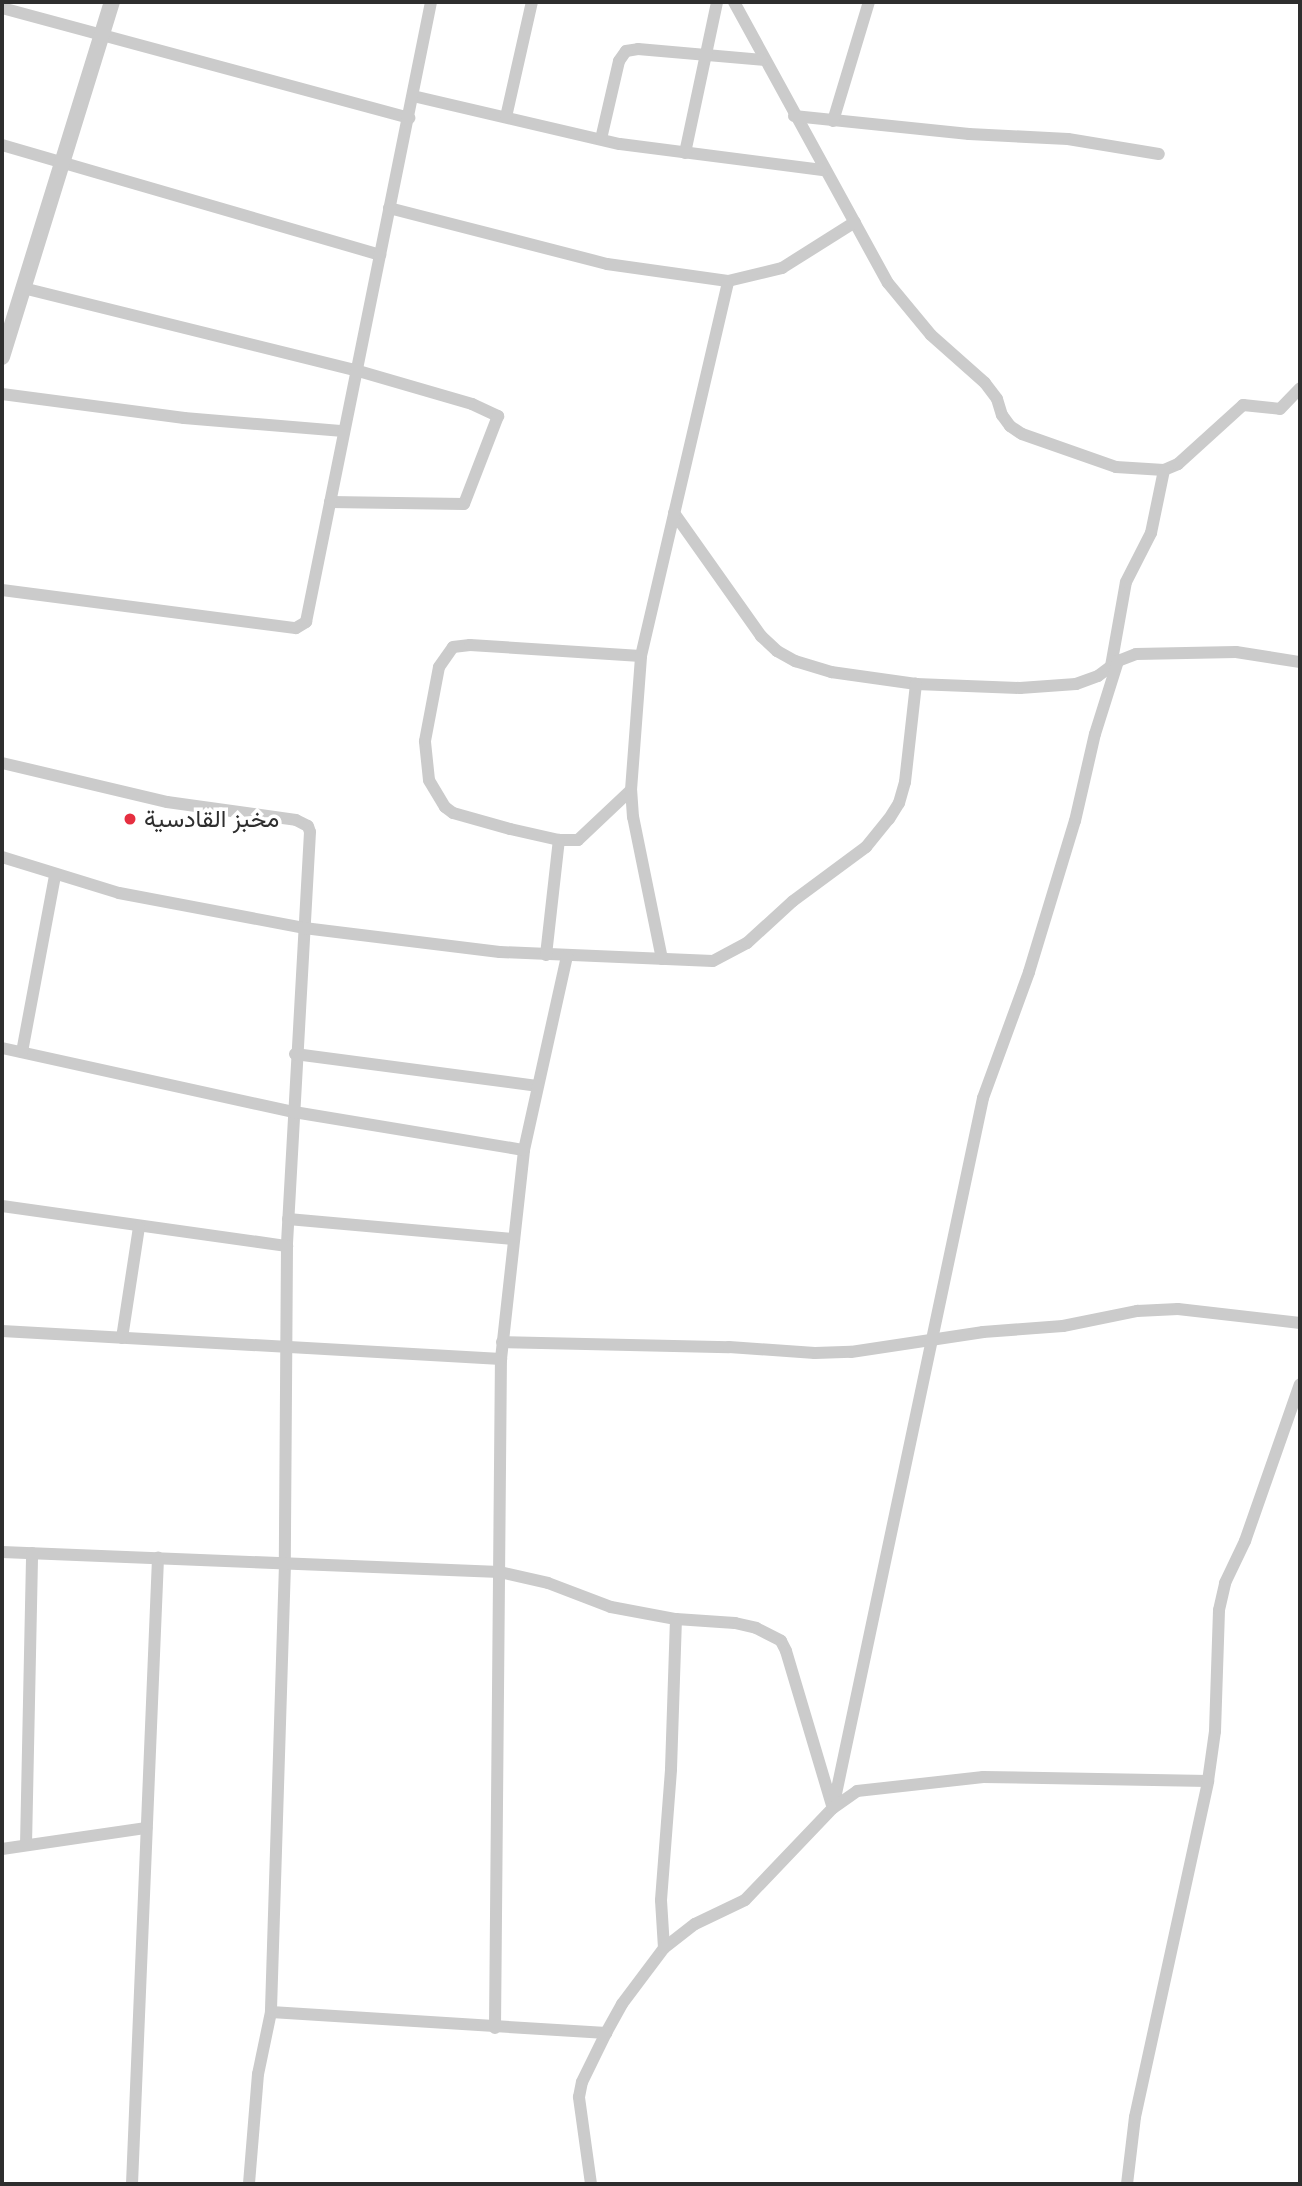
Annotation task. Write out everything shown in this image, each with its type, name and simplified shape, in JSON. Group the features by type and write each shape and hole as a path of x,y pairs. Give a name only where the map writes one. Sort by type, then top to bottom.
{"street":[{"path":"2,357 6,328 23,288 112,2"},
{"path":"2,590 114,607 302,627 306,622 431,2"},
{"path":"506,117 532,2"},
{"path":"685,153 716,2"},
{"path":"734,2 763,60 888,283 931,335 985,383 998,399 1002,415 1010,426 1022,434 1116,467 1164,470 1178,464 1243,405 1280,409 1300,388"},
{"path":"833,121 869,2"},
{"path":"2,8 409,118"},
{"path":"601,139 619,61 626,51 638,49 763,60"},
{"path":"413,96 601,139 685,153 824,170"},
{"path":"794,116 969,134 1068,139 1158,154"},
{"path":"2,145 380,255"},
{"path":"389,208 614,265 728,281 782,268 855,222"},
{"path":"662,959 639,858 631,790 641,656 728,281"},
{"path":"23,288 355,370 495,413 498,420 464,504 330,502"},
{"path":"2,394 184,418 343,431"},
{"path":"833,1808 983,1098 1029,972 1075,821 1114,664 1126,582 1151,533 1164,470"},
{"path":"674,513 761,636 777,651 831,672 916,684 1020,688 1076,684 1098,676 1114,664 1136,654 1236,652 1300,662"},
{"path":"631,790 578,840 559,840 453,813 436,796 425,763 425,741 442,659 453,647 461,645 641,656"},
{"path":"2,857 55,875 160,902 304,928 449,948 545,955 713,961 730,954 866,847 899,803 905,782 916,684"},
{"path":"2,763 167,802 302,822 308,826 310,840 295,1054 286,1246 285,1563 271,2012 255,2097 249,2184"},
{"path":"545,955 559,840"},
{"path":"22,1052 55,875"},
{"path":"495,2028 502,1342 524,1150 567,956"},
{"path":"2,1048 294,1112 524,1150"},
{"path":"295,1054 537,1086"},
{"path":"2,1206 286,1246"},
{"path":"288,1219 514,1239"},
{"path":"122,1338 139,1227"},
{"path":"502,1342 729,1347 815,1353 851,1352 930,1339 1051,1328 1137,1311 1178,1309 1300,1323"},
{"path":"2,1331 501,1359"},
{"path":"1127,2184 1135,2117 1148,2051 1208,1781 1215,1731 1219,1609 1225,1583 1245,1541 1300,1384"},
{"path":"2,1552 500,1572 548,1583 611,1607 676,1619 736,1623 756,1628 780,1641 833,1808"},
{"path":"26,1845 32,1553"},
{"path":"132,2184 158,1558"},
{"path":"664,1948 661,1900 671,1769 676,1619"},
{"path":"591,2184 579,2097 582,2082 622,2004 664,1948 695,1924 745,1900 833,1808 857,1791 936,1780 983,1777 1208,1781"},
{"path":"2,1849 146,1828"},
{"path":"271,2012 606,2033"}],"place":[{"name":"مخبز القادسية","path":"130,819"}]}
